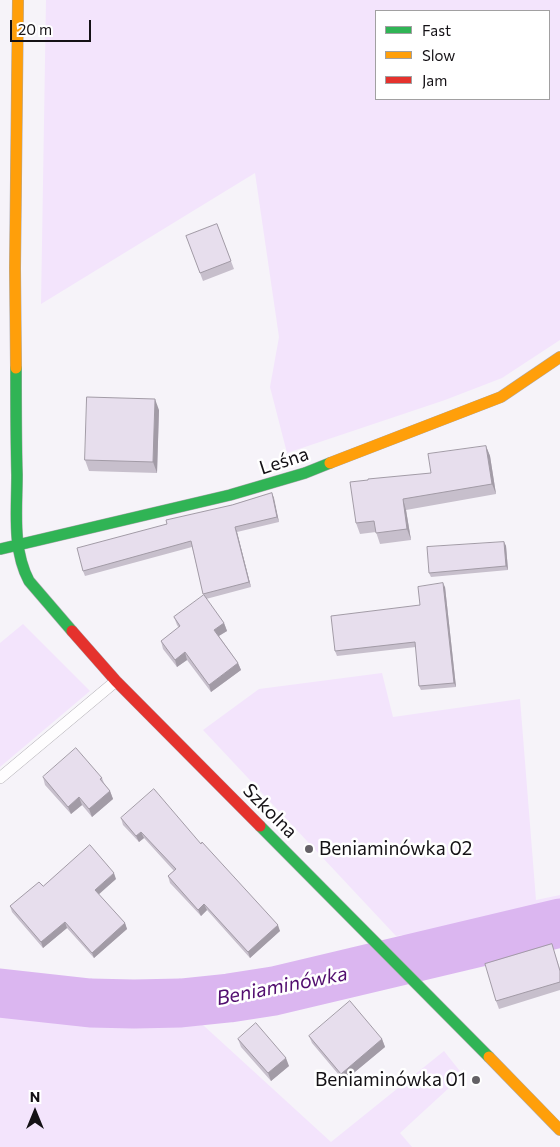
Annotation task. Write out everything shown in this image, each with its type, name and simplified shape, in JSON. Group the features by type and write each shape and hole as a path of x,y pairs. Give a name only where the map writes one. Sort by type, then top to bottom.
{"street":[{"name":"Szkolna","path":"18,0 15,268 18,545 20,562 24,572 29,581 116,681 417,983 456,1030 519,1095 560,1130"},
{"name":"Leśna","path":"0,549 230,495 305,473 501,398 560,357"}],"lane":[{"path":"0,778 116,681"}],"shaded area":[{"path":"46,0 560,0 560,340 502,378 445,400 287,453 270,387 279,337 255,173 41,304"},
{"path":"23,624 90,691 0,767 0,643"},
{"path":"382,673 393,717 520,699 536,900 560,895 560,941 434,970 402,935 396,936 203,730 259,689"},
{"path":"0,1011 68,1018 203,1025 331,1142 444,1051 463,1075 400,1133 412,1147 0,1147"}],"building":[{"path":"217,224 231,261 200,273 186,236"},
{"path":"87,397 155,399 153,462 85,460"},
{"path":"486,446 492,484 403,499 407,529 376,533 374,521 356,523 350,482 431,473 428,454"},
{"path":"272,493 277,517 235,527 249,582 203,594 191,541 83,571 77,548 167,524 166,520 232,505"},
{"path":"504,542 506,566 429,573 427,547"},
{"path":"443,583 454,683 419,686 415,642 335,651 331,616 420,605 418,587"},
{"path":"204,595 224,623 214,630 238,663 209,685 185,652 175,660 161,641 180,626 174,617"},
{"path":"76,748 102,778 100,779 110,791 89,809 79,797 68,807 43,777"},
{"path":"154,789 201,844 202,842 278,925 248,952 204,904 198,910 168,876 176,869 141,832 136,836 121,818"},
{"path":"90,845 114,873 95,890 125,923 92,953 65,922 41,942 10,906 39,882 43,886"},
{"path":"552,944 560,971 560,982 496,1001 485,964"},
{"path":"350,1001 382,1039 341,1074 309,1036"},
{"path":"256,1023 286,1058 268,1073 238,1039"}],"waterway":[{"name":"Beniaminówka","path":"0,993 90,1003 134,1004 181,1003 229,998 274,991 560,923"}],"traffic: fast":[{"path":"16,368 16,515 20,556 29,581 72,631"},
{"path":"1,549 230,495 305,473 330,463"},
{"path":"260,826 489,1057"}],"traffic: slow":[{"path":"16,368 15,268 18,0"},
{"path":"330,463 501,397 560,357"},
{"path":"489,1057 560,1130"}],"traffic: jam":[{"path":"72,631 116,681 260,826"}],"place":[{"name":"Beniaminówka 02","path":"309,849"},
{"name":"Beniaminówka 01","path":"476,1080"}]}
